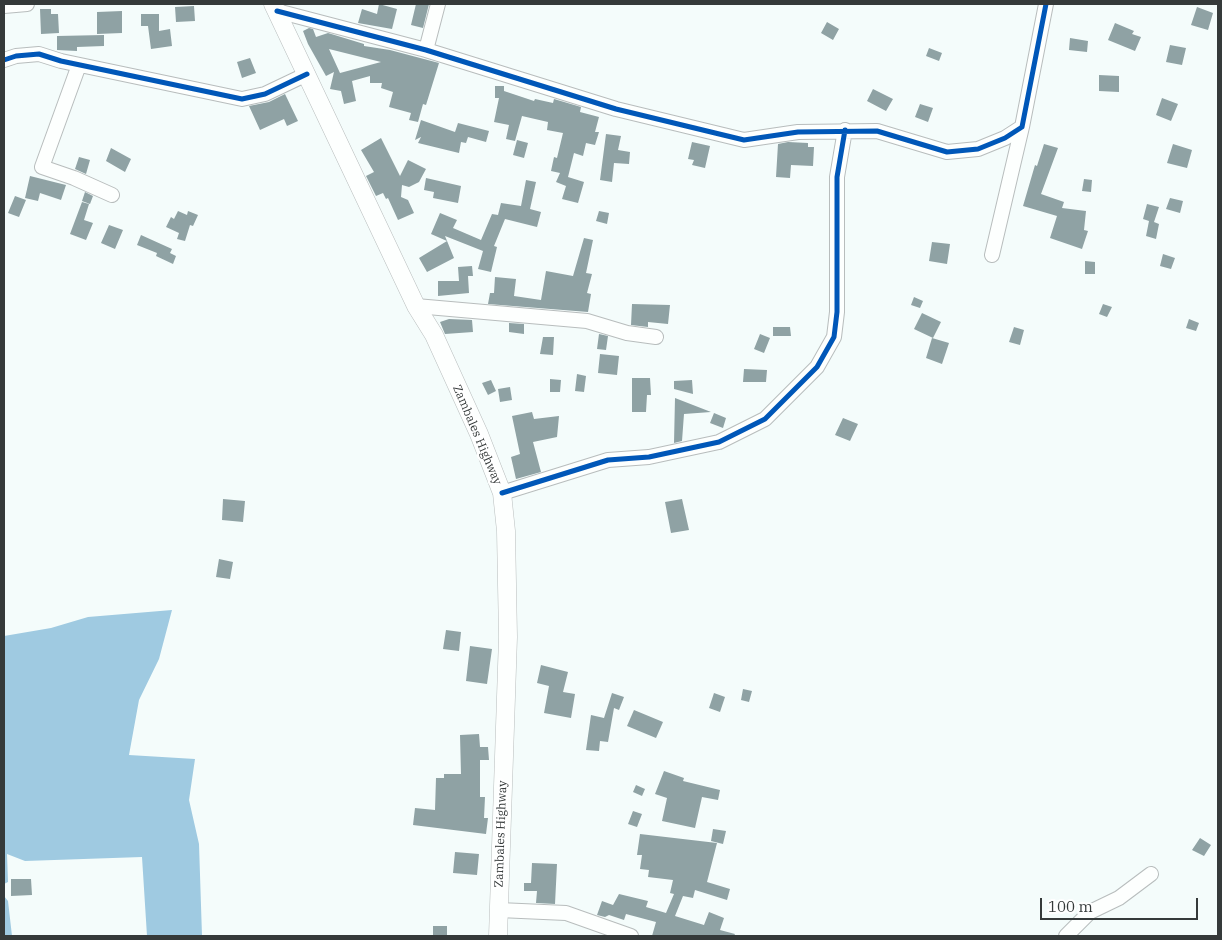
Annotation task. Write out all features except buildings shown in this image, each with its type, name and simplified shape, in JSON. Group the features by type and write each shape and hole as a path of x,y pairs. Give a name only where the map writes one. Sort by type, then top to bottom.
{"main road":[{"name":"Zambales Highway","path":"275,8 416,306 434,335 479,434 502,493 506,532 508,637 498,936"}],"street":[{"path":"4,6 27,4"},
{"path":"426,50 438,4"},
{"path":"992,255 1022,127 1046,4"},
{"path":"275,8 426,50 616,109 744,140 798,132 877,131 946,152 978,149 1005,138 1022,127"},
{"path":"4,60 16,56 39,54 79,65 242,99 264,94 307,74"},
{"path":"79,65 42,168 74,178 112,195"},
{"path":"502,493 608,460 649,457 719,442 765,419 817,367 834,337 837,312 837,177 846,130"},
{"path":"416,306 587,321 626,333 656,337"},
{"path":"1066,936 1090,912 1119,898 1151,874"},
{"path":"499,910 566,913 631,936"}],"water":[{"path":"172,610 159,659 139,700 129,755 195,759 189,800 199,844 202,936 147,936 142,857 25,861 7,854 8,882 4,884 4,636 51,628 88,617"},
{"path":"4,896 8,901 12,936 4,936"}],"cycle path":[{"path":"277,11 426,50 616,109 744,140 798,132 877,131 947,152 978,149 1005,138 1022,127 1046,4"},
{"path":"4,60 16,56 39,54 61,61 242,99 265,94 307,74"},
{"path":"502,493 608,460 649,457 719,442 765,419 817,367 834,337 837,312 837,177 845,130"}]}
